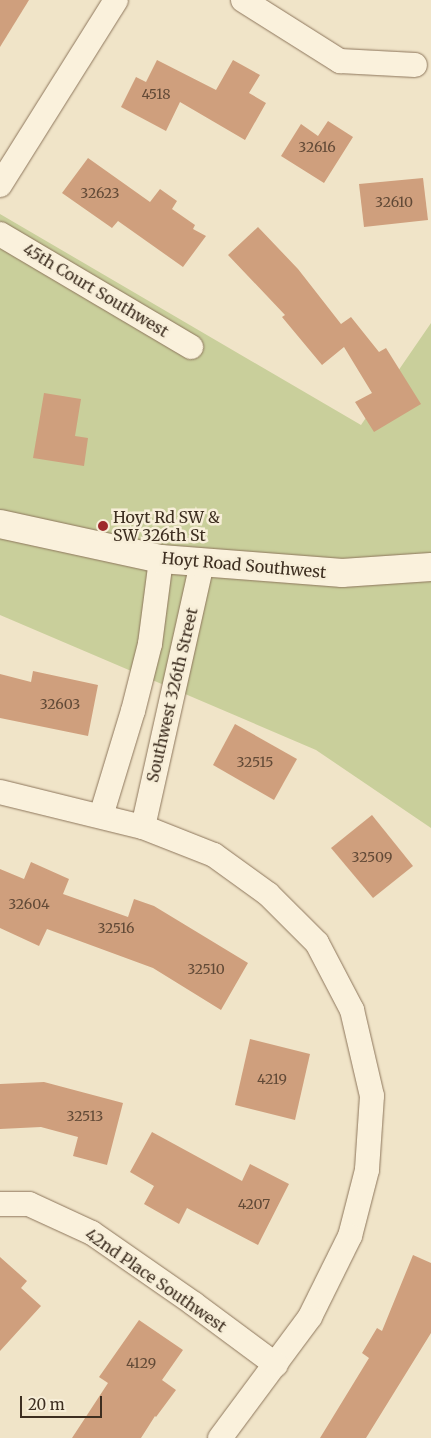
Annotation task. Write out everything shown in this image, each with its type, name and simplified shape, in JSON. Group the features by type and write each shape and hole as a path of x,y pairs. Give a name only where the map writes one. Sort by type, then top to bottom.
{"main road":[{"name":"Hoyt Road Southwest","path":"0,524 161,559 342,573 431,567"}],"street":[{"path":"0,185 116,0"},
{"path":"243,0 340,61 415,65"},
{"name":"45th Court Southwest","path":"0,234 191,347"},
{"name":"Southwest 326th Street","path":"101,816 133,711 150,644 161,559"},
{"name":"Southwest 326th Street","path":"143,827 202,562"},
{"path":"0,792 143,827 214,855 268,894 317,944 352,1010 372,1096 367,1170 350,1236 310,1317 220,1438"},
{"name":"42nd Place Southwest","path":"0,1204 29,1204 92,1233 194,1304 276,1365"}],"green space":[{"path":"0,214 361,425 431,323 431,828 316,750 0,615"}],"building":[{"path":"0,0 29,0 0,47"},
{"path":"157,60 216,90 233,60 260,75 249,93 266,103 245,140 180,102 166,131 121,107 136,77 146,82"},
{"path":"328,121 353,137 324,183 281,156 301,124 318,136"},
{"path":"88,158 150,202 160,189 177,201 172,209 195,225 193,229 206,236 183,267 118,221 112,228 62,193"},
{"path":"423,178 428,220 364,227 359,184"},
{"path":"258,227 298,269 341,324 351,317 379,352 386,348 421,404 374,432 355,402 372,393 344,347 322,365 282,317 285,315 228,255"},
{"path":"44,393 81,399 75,436 88,438 84,466 33,458"},
{"path":"33,671 98,685 88,736 0,718 0,674 31,682"},
{"path":"235,724 297,759 274,800 213,765"},
{"path":"372,815 413,866 373,898 331,848"},
{"path":"31,862 69,879 63,894 128,917 134,899 154,906 248,963 221,1010 153,968 47,929 39,946 0,928 0,869 24,879"},
{"path":"250,1039 310,1054 295,1120 235,1105"},
{"path":"44,1082 123,1103 107,1165 73,1156 78,1137 41,1127 0,1129 0,1084"},
{"path":"152,1132 242,1181 250,1164 289,1184 258,1245 187,1208 179,1224 144,1204 154,1186 130,1172"},
{"path":"413,1255 431,1263 431,1333 366,1438 320,1438 369,1358 362,1353 377,1328 382,1331"},
{"path":"0,1257 27,1281 21,1288 41,1306 0,1351"},
{"path":"139,1320 183,1350 162,1380 176,1390 155,1416 141,1438 72,1438 108,1383 99,1377"}],"place":[{"name":"Hoyt Rd SW & SW 326th St","path":"103,526"}]}
